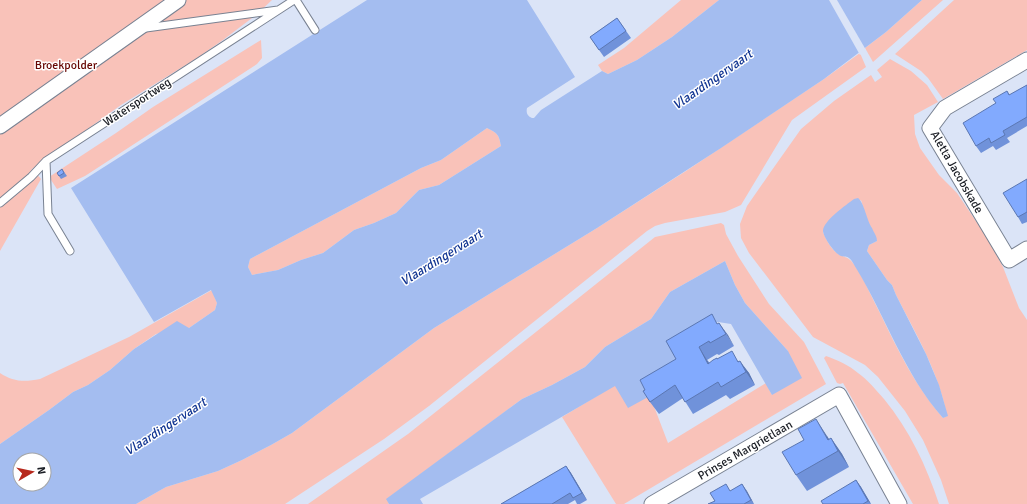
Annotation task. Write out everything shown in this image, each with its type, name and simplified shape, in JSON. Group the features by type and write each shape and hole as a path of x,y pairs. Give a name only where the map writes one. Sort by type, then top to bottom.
{"street":[{"path":"0,126 178,0"},
{"name":"Aletta Jacobskade","path":"1027,60 945,108 930,128 1009,260 1027,249"},
{"name":"Prinses Margrietlaan","path":"652,504 839,396 899,504"}],"lane":[{"path":"295,0 315,30"},
{"name":"Watersportweg","path":"0,203 31,177 46,162 295,0"},
{"path":"137,29 280,10"},
{"path":"46,162 48,214 70,251"}],"green space":[{"name":"Broekpolder","path":"0,0 272,0 256,15 223,40 197,58 121,105 32,169 20,193 36,173 41,179 0,251"},
{"path":"681,0 719,0 672,37 637,60 608,74 602,71 598,65 624,48"},
{"path":"922,0 943,0 873,62 865,48 886,32"},
{"path":"954,0 1027,0 1027,50 943,99 921,71 895,54"},
{"path":"261,40 262,58 257,64 85,176 57,189 49,177 153,107"},
{"path":"860,53 866,67 792,120 741,205 725,212 665,223 655,226 647,231 429,406 384,439 285,504 136,504 166,487 218,471 292,433 434,328 597,228 686,171 824,79"},
{"path":"890,59 911,71 927,85 938,102 914,115 915,134 920,148 939,175 957,193 988,239 1003,267 1019,308 1027,320 1027,504 949,504 941,480 923,440 905,411 878,377 865,365 813,337 749,253 741,238 740,224 747,206 801,129 834,101 871,75 875,82 882,77 877,70","holes":["861,200 866,217 877,241 869,245 867,251 892,285 933,369 947,416 943,418 924,394 916,381 893,340 856,267 849,259 837,253 833,249 823,232"]},
{"path":"487,128 497,134 501,146 439,185 419,190 396,213 354,230 323,253 301,260 278,270 252,275 248,267 250,259 421,168 441,160"},
{"path":"721,223 724,225 726,234 738,256 769,304 804,342 826,384 624,504 616,504 562,417 615,385 650,396 668,443 766,383 772,395 788,351 745,303 735,285 725,261 670,292 651,319 605,347 585,367 522,399 387,499 389,504 308,504 408,434 655,237"},
{"path":"212,290 217,303 215,310 189,328 156,334 134,349 110,370 88,385 73,392 0,444 0,373 14,380 29,381 40,379 129,337"},
{"path":"826,356 847,365 854,370 869,382 884,399 902,423 923,462 939,504 913,504 843,383 837,383 824,358"}],"water":[{"name":"Vlaardingervaart","path":"367,0 527,0 575,77 527,108 528,115 534,118 541,110 602,71 608,74 637,60 672,37 719,0 922,0 886,32 824,79 597,228 434,328 292,433 271,445 218,471 166,487 136,504 0,504 0,444 73,392 88,385 110,370 134,349 177,321 189,328 215,310 217,303 211,290 154,322 71,188","holes":["487,128 497,134 501,146 439,185 419,190 396,213 354,230 323,253 301,260 278,270 252,275 248,267 250,259 421,168 441,160"]},
{"path":"858,198 862,203 877,239 877,241 869,245 867,251 892,285 926,354 939,385 948,416 943,418 917,383 852,261 848,257 841,256 835,252 825,237 823,231 824,227 831,218 854,199"},
{"path":"725,261 735,285 745,303 788,351 802,378 772,395 731,324 718,322 672,349 682,366 650,396 628,408 615,386 420,499 423,504 389,504 386,499 522,399 585,367 605,347 651,319 670,292"}],"pier":[{"path":"829,0 837,0 866,50 860,55"}],"building":[{"path":"617,18 626,31 599,50 590,37"},
{"path":"1027,85 1027,117 1003,131 1005,135 991,143 989,138 976,146 963,123 996,103 993,99 1007,91 1009,95"},
{"path":"62,169 64,173 59,176 57,173"},
{"path":"1027,179 1027,212 1018,217 1003,193"},
{"path":"712,314 717,324 719,323 726,334 699,347 708,364 732,351 746,372 721,387 718,382 685,402 675,385 650,402 643,391 645,390 640,380 676,359 666,341"},
{"path":"816,419 828,440 831,438 838,451 796,475 782,452 804,440 798,429"},
{"path":"566,466 582,493 573,498 570,493 552,504 501,504"},
{"path":"856,480 868,501 863,504 823,504 821,501"},
{"path":"726,484 730,491 742,484 751,500 744,504 708,504 715,501 710,493"}]}
